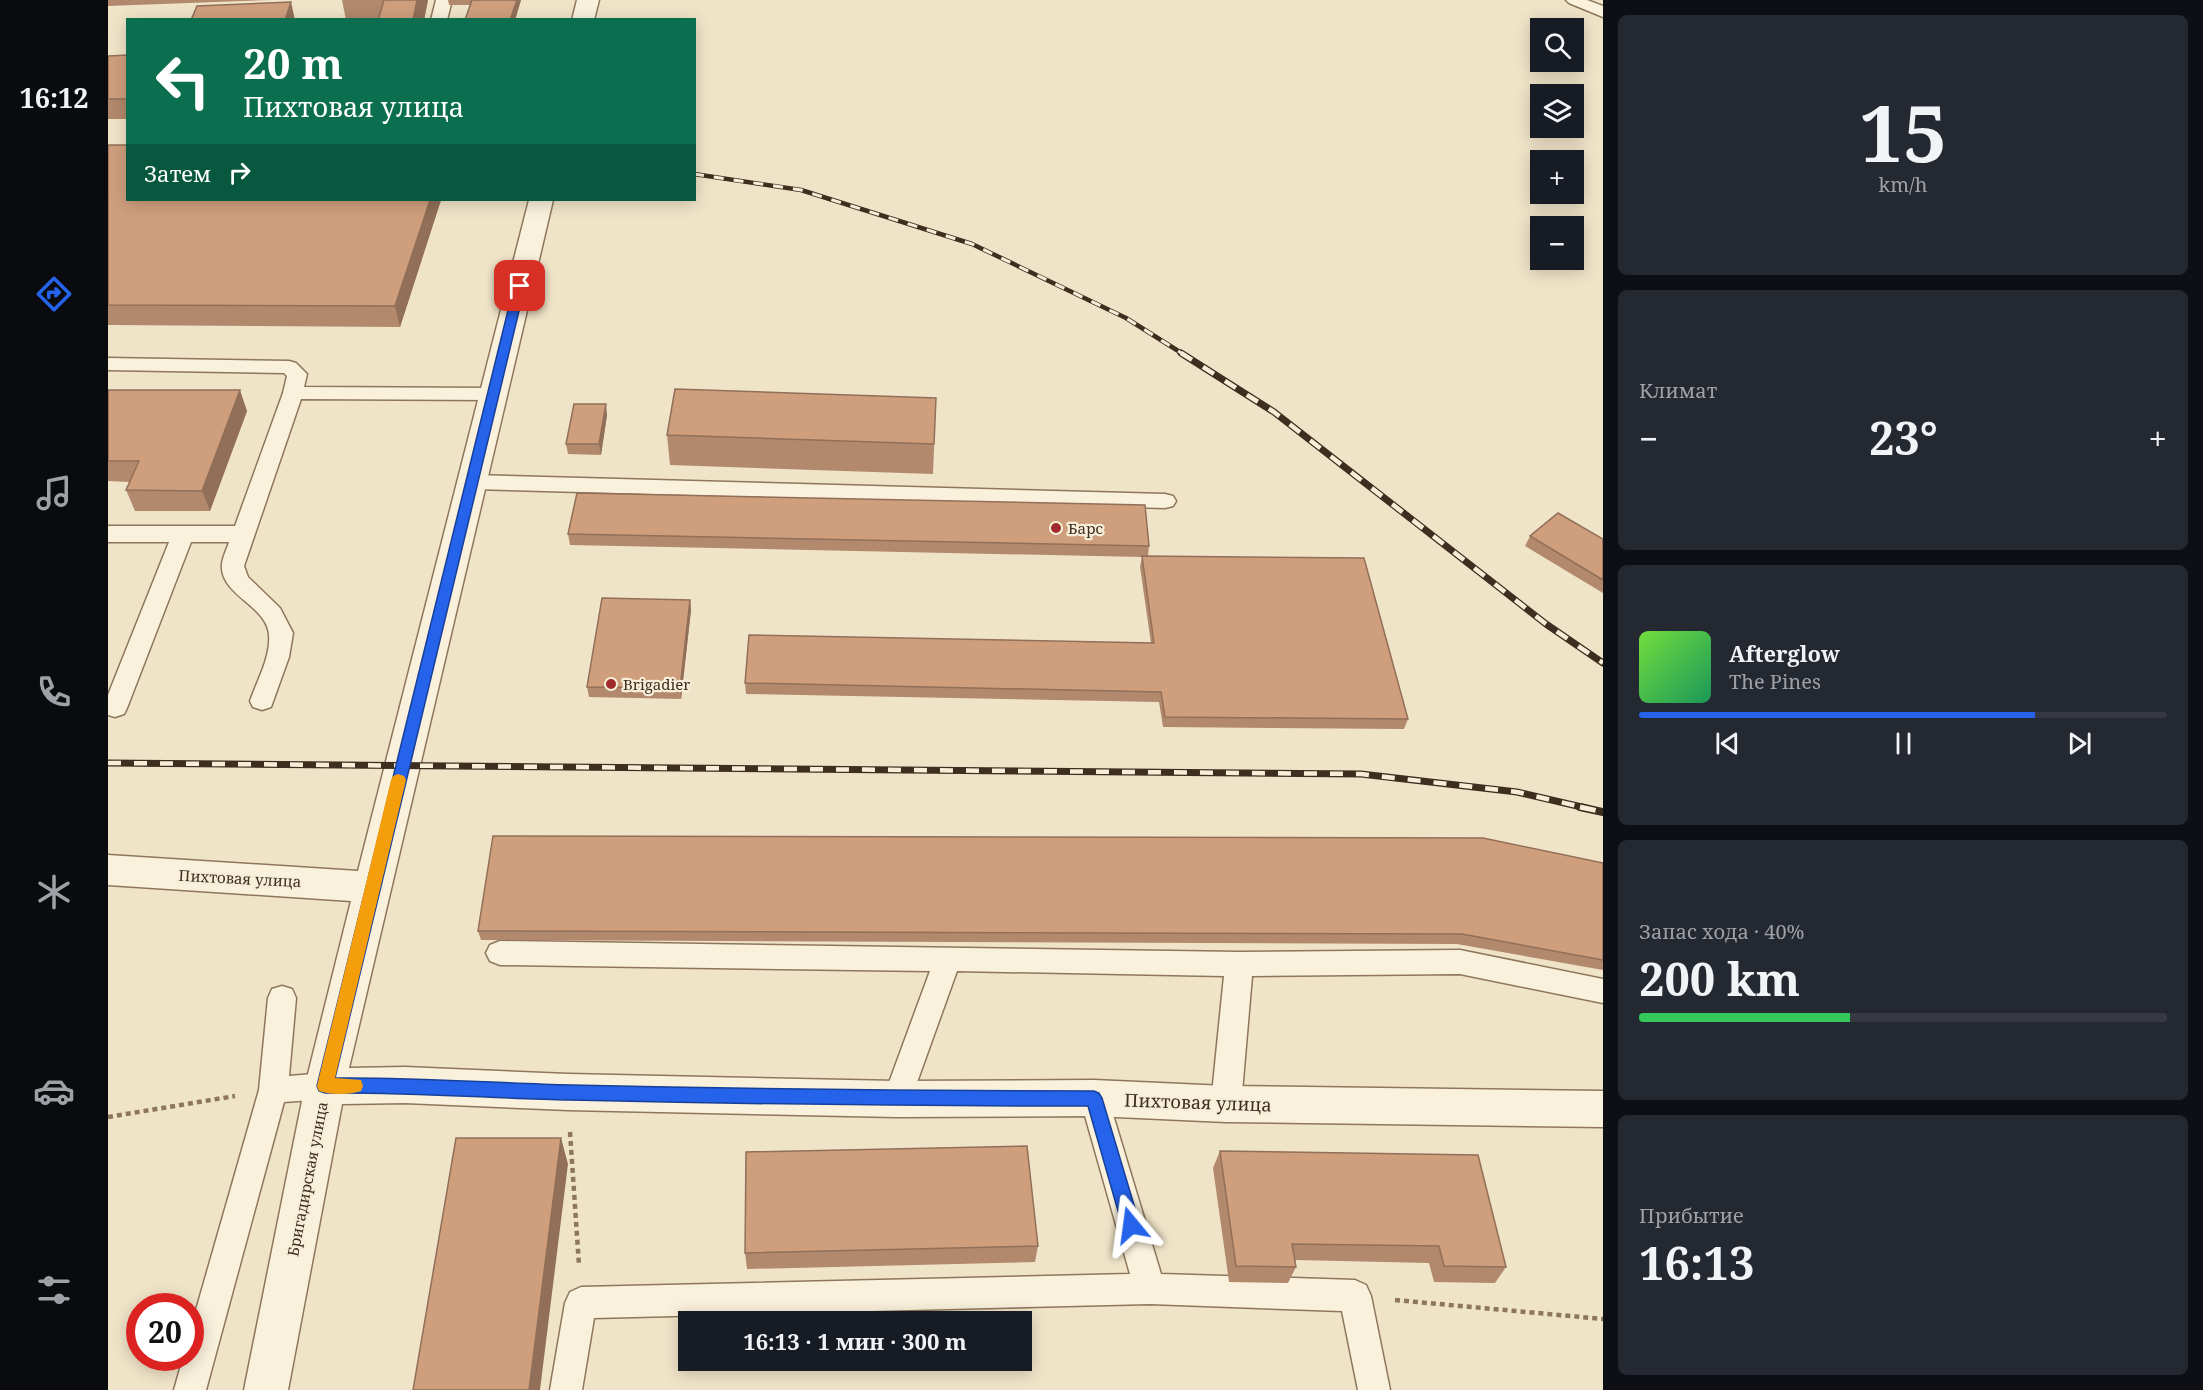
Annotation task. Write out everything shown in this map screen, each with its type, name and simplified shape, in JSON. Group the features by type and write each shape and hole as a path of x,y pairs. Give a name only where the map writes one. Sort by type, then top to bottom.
{"street":[{"path":"584,18 588,0"},
{"name":"Бригадирская улица","path":"266,1390 325,1086 541,201"},
{"name":"Пихтовая улица","path":"108,870 372,887"},
{"name":"Пихтовая улица","path":"325,1086 405,1085 568,1092 897,1099 1094,1098 1226,1104 1603,1109"}],"lane":[{"path":"440,18 444,0"},
{"path":"1574,0 1603,12"},
{"path":"108,364 289,367 297,374 293,393 233,566 235,576 273,613 279,622 282,635 262,701"},
{"path":"293,393 493,394"},
{"path":"472,482 1165,501"},
{"path":"108,534 243,534"},
{"path":"115,708 183,534"},
{"path":"500,953 1239,964 1460,962 1603,991"},
{"path":"897,1099 948,958"},
{"path":"1226,1104 1239,964"},
{"path":"190,1390 273,1090 282,998"},
{"path":"273,1090 325,1086"},
{"path":"1094,1098 1150,1288"},
{"path":"566,1390 581,1303 1150,1288 1355,1296 1374,1390"}],"path":[{"path":"108,1117 273,1090"},
{"path":"568,1092 581,1303"},
{"path":"1355,1296 1603,1319"}],"building":[{"path":"384,0 417,0 413,18 379,18"},
{"path":"472,0 517,0 511,18 466,18"},
{"path":"291,2 286,18 192,18 197,6"},
{"path":"126,55 126,99 108,99 108,56"},
{"path":"108,145 126,145 126,201 430,201 395,306 108,305"},
{"path":"675,389 936,398 934,444 667,435"},
{"path":"108,390 240,390 202,491 126,490 139,461 108,461"},
{"path":"574,404 606,404 599,444 566,444"},
{"path":"577,493 1145,505 1149,546 568,534"},
{"path":"1558,513 1603,539 1603,580 1530,536"},
{"path":"1142,556 1364,558 1408,719 1165,717 1161,692 745,683 749,635 1154,643"},
{"path":"602,598 690,600 680,688 587,687"},
{"path":"493,836 1483,838 1603,863 1603,960 1462,934 478,931"},
{"path":"456,1138 561,1138 529,1390 413,1390"},
{"path":"1027,1146 1038,1246 745,1253 746,1152"},
{"path":"1220,1151 1478,1155 1506,1267 1444,1266 1439,1246 1292,1244 1296,1267 1236,1266"}],"railway":[{"path":"696,174 801,190 972,244 1126,318 1183,354"},
{"path":"1181,353 1274,412 1546,624 1603,663"},
{"path":"108,763 1361,774 1517,792 1586,808"},
{"path":"1580,807 1603,812"}],"slow traffic":[{"path":"355,1086 325,1086 398,780"}],"place":[{"name":"Барс","path":"1056,528"},
{"name":"Brigadier","path":"611,684"}],"route":[{"path":"520,286 325,1086 405,1085 568,1092 897,1099 1094,1098 1131,1225"}]}
